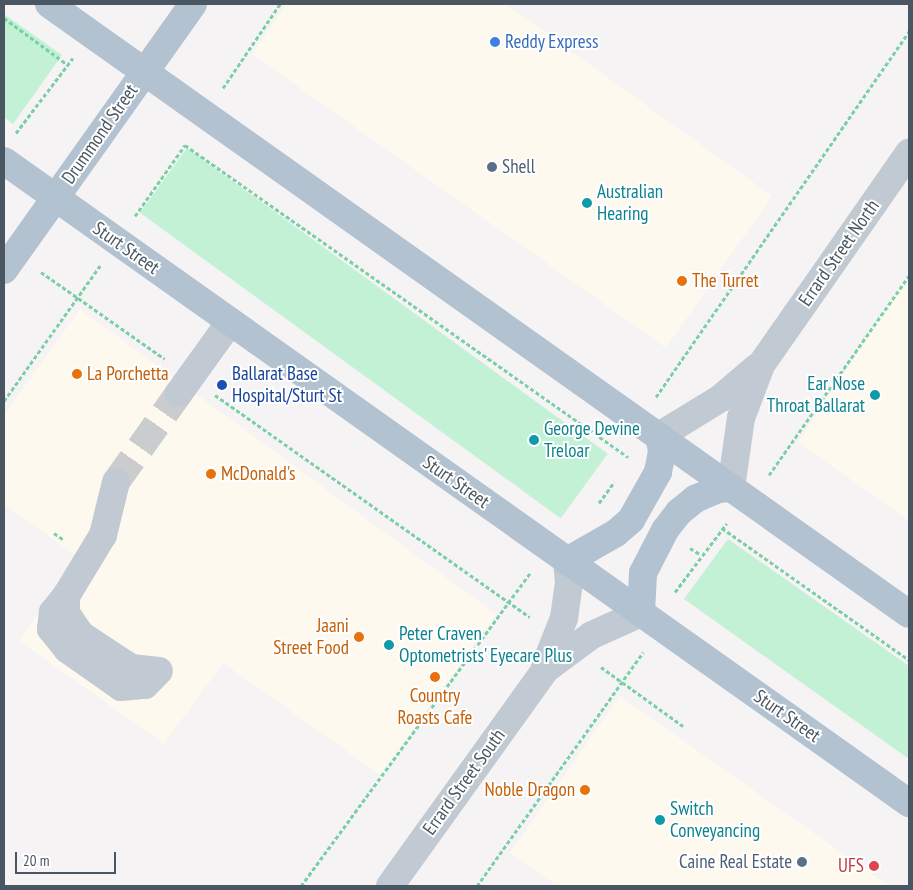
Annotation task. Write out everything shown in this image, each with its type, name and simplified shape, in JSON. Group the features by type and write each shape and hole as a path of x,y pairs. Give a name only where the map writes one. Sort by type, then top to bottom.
{"main road":[{"path":"49,4 909,614"},
{"name":"Drummond Street","path":"9,262 193,4"},
{"name":"Sturt Street","path":"8,150 55,197 909,803"},
{"path":"558,554 616,533 631,520 658,472 662,451 659,436"},
{"path":"641,613 643,573 665,530 679,512 695,499 718,488 741,495"}],"street":[{"name":"Errard Street North","path":"659,436 721,398 746,378 768,354 909,153"},
{"path":"185,385 230,322"},
{"name":"Errard Street North","path":"741,495 736,445 746,399 768,354"},
{"path":"116,482 103,535 66,596 66,613 81,635 131,668 159,671"},
{"path":"558,554 568,595 565,642"},
{"name":"Errard Street South","path":"390,886 565,642 641,613"}],"path":[{"path":"280,4 185,145 630,458 625,466"},
{"path":"4,18 68,64"},
{"path":"681,360 909,31"},
{"path":"8,150 68,64 92,34"},
{"path":"9,262 78,298 185,385 510,603 683,726"},
{"path":"670,598 722,528 741,495 909,276"},
{"path":"4,401 78,298"},
{"path":"593,512 620,473"},
{"path":"722,528 909,660"},
{"path":"301,886 510,603 558,554"},
{"path":"477,886 649,644"}],"shaded area":[{"path":"286,4 506,4 772,196 666,348 252,54"},
{"path":"909,276 909,521 798,442"},
{"path":"80,309 496,614 380,775 223,663 164,744 19,641 78,557 4,504 4,415"},
{"path":"620,696 889,886 557,886 510,853"}],"green space":[{"path":"4,14 62,55 13,124 4,117"},
{"path":"187,148 608,454 561,518 140,213"},
{"path":"728,539 909,666 909,759 684,599"}],"tunnel":[{"path":"116,482 179,393"}],"place":[{"name":"Reddy Express","path":"495,42"},
{"name":"Shell","path":"492,167"},
{"name":"Australian Hearing","path":"587,203"},
{"name":"The Turret","path":"682,281"},
{"name":"La Porchetta","path":"77,374"},
{"name":"Ballarat Base Hospital/Sturt St","path":"222,385"},
{"name":"Ear Nose Throat Ballarat","path":"875,395"},
{"name":"George Devine Treloar","path":"534,440"},
{"name":"McDonald's","path":"211,474"},
{"name":"Jaani Street Food","path":"359,637"},
{"name":"Peter Craven Optometrists' Eyecare Plus","path":"389,645"},
{"name":"Country Roasts Cafe","path":"435,677"},
{"name":"Noble Dragon","path":"585,790"},
{"name":"Switch Conveyancing","path":"660,820"},
{"name":"Caine Real Estate","path":"802,862"},
{"name":"UFS","path":"874,866"}]}
